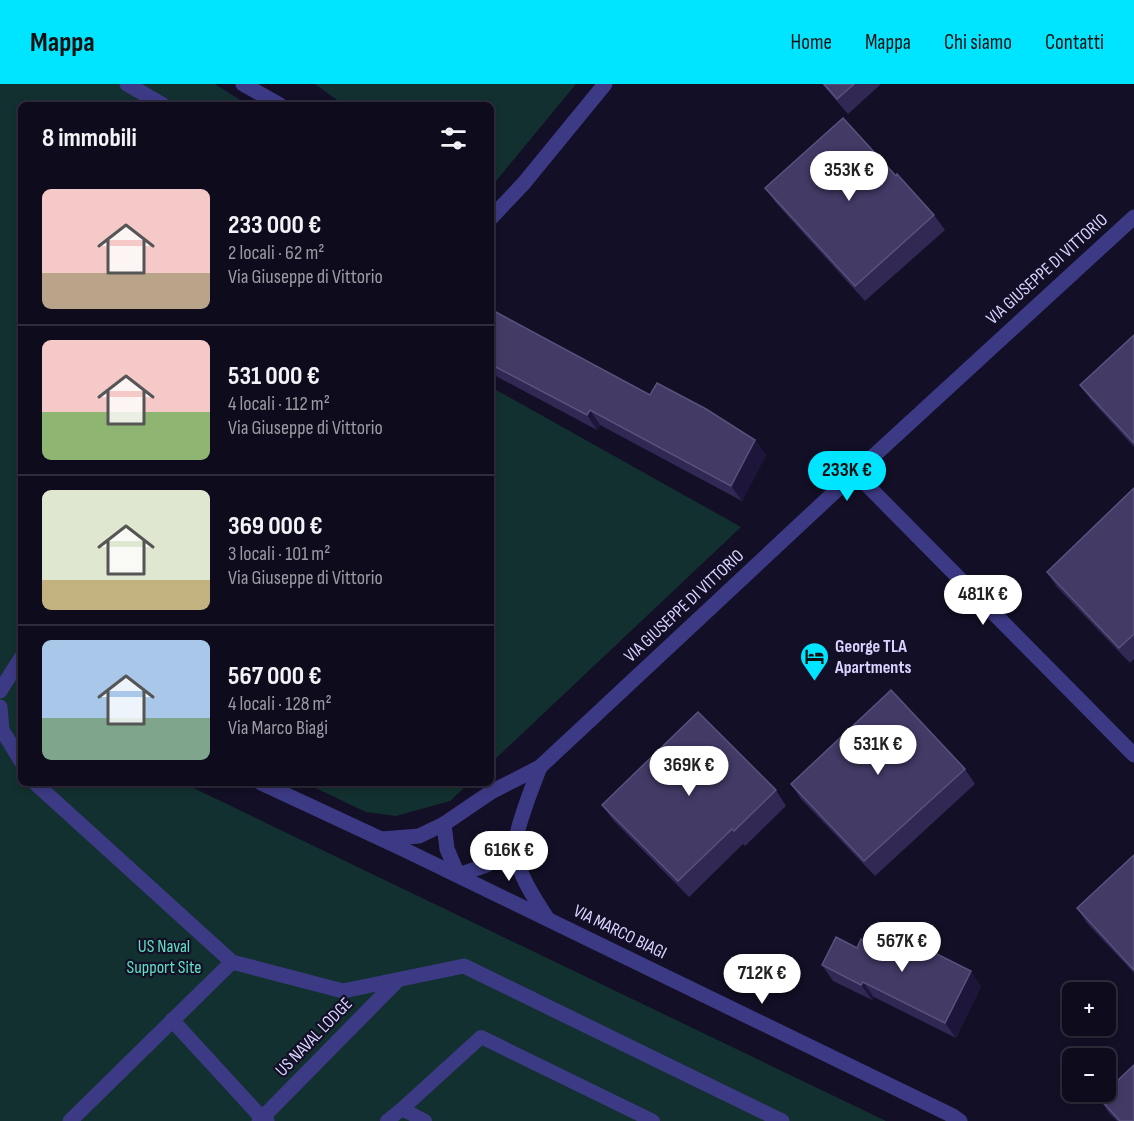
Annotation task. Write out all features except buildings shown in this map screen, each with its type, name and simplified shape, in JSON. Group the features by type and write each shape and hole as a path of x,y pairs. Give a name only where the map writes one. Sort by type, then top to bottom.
{"street":[{"path":"127,84 157,102"},
{"path":"243,84 275,102"},
{"path":"494,215 524,183 605,84"},
{"name":"VIA GIUSEPPE DI VITTORIO","path":"382,839 419,836 444,824 491,792 540,767 855,472 1134,217"},
{"path":"855,472 1134,756"},
{"path":"0,691 18,663"},
{"path":"0,707 2,730 18,756"},
{"name":"VIA GIUSEPPE DI VITTORIO","path":"540,767 525,807 515,845 523,879 547,918"},
{"path":"38,786 232,962 343,992 464,966 782,1121"},
{"name":"VIA MARCO BIAGI","path":"267,786 547,918 960,1121"},
{"path":"444,824 447,849 458,875 487,865 515,845"},
{"path":"70,1121 232,962"},
{"name":"US NAVAL LODGE","path":"263,1120 397,981"},
{"path":"172,1020 263,1120"}],"lane":[{"path":"387,1121 481,1037 653,1121"},
{"path":"402,1109 425,1121"}],"green space":[{"name":"US Naval Support Site","path":"0,84 215,84 243,102 18,102 18,786 189,786 886,1121 0,1121"},
{"path":"315,84 576,84 494,183 494,102 340,102"},
{"path":"494,389 741,527 494,760"},
{"path":"311,786 466,786 450,801 396,816 366,812"}],"place":[{"name":"George TLA Apartments","path":"814,682"}]}
